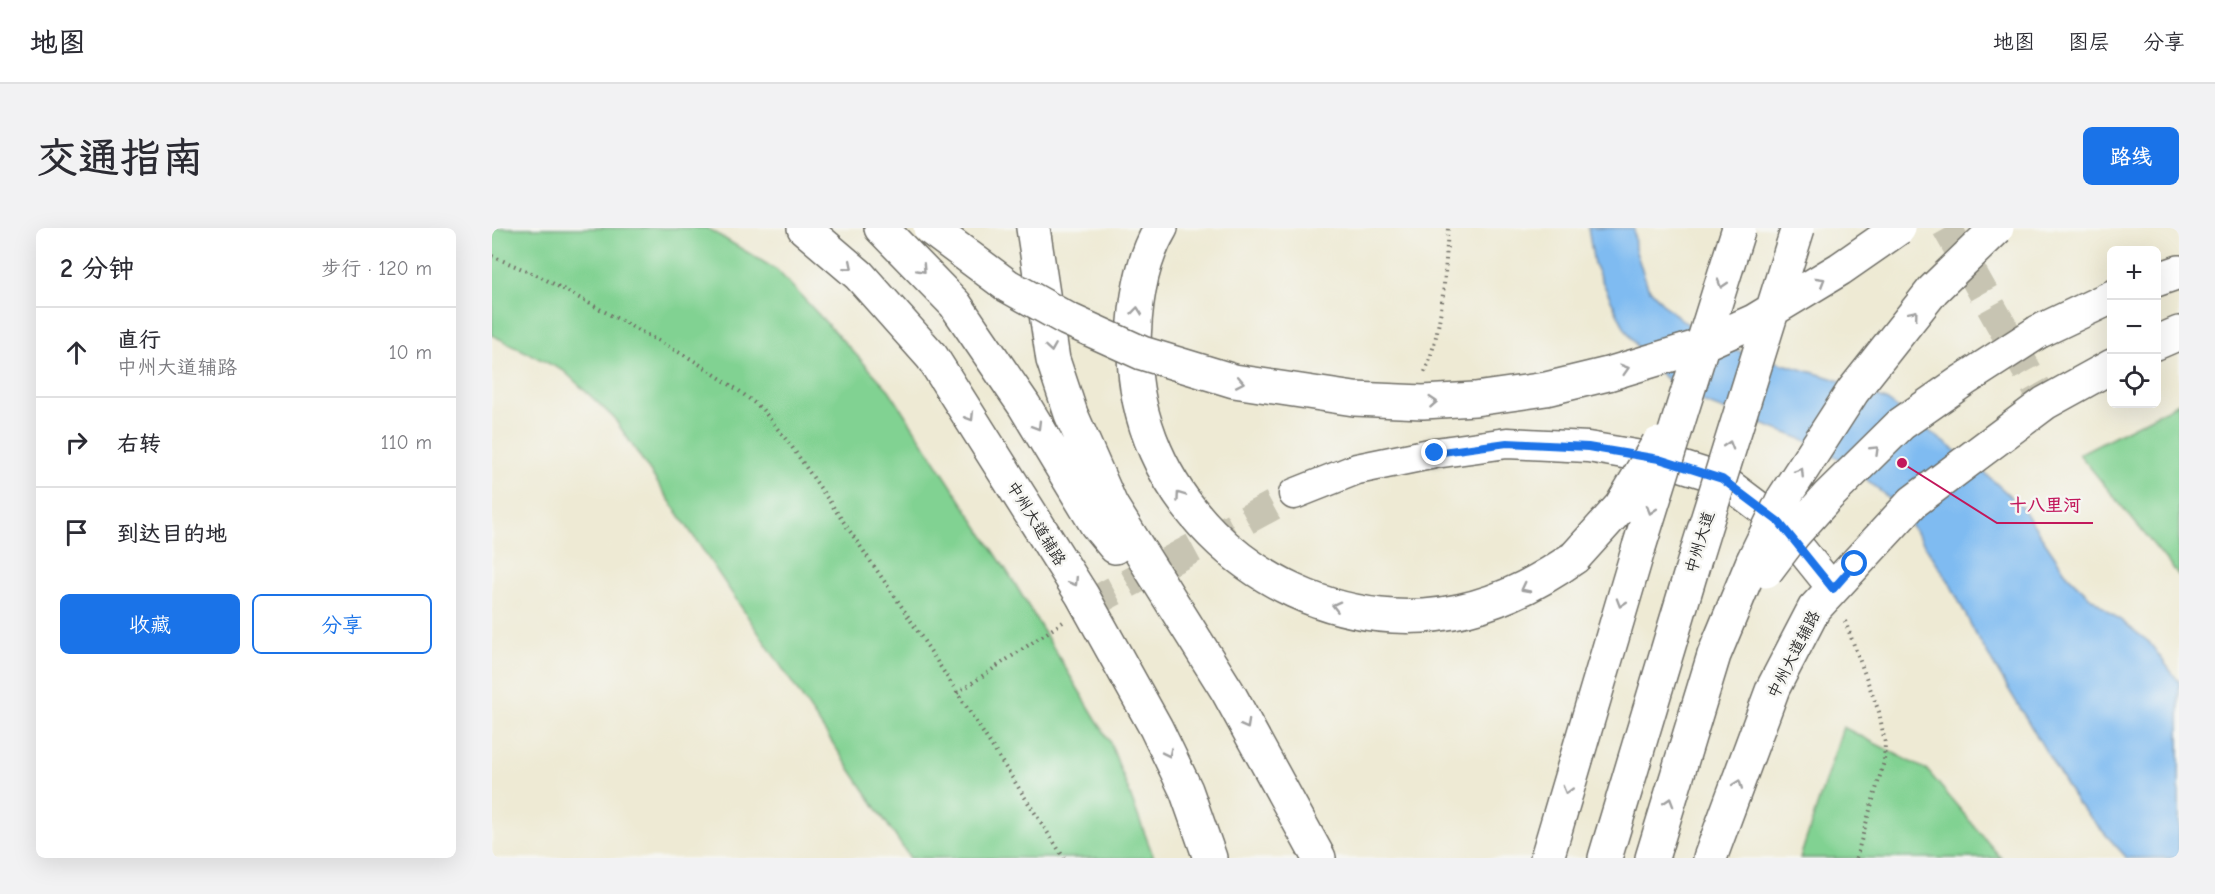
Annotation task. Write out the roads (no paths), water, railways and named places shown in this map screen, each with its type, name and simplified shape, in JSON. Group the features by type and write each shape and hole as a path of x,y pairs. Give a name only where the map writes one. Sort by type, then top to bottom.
{"main road":[{"name":"中州大道辅路","path":"804,228 859,274 932,357 1088,605 1156,728 1186,789 1210,858"},
{"path":"881,228 955,304 1024,405 1096,524 1228,692"},
{"path":"930,228 1008,286 1067,319 1142,352 1234,381 1354,399 1424,402 1475,399 1546,389 1608,374 1694,348 1754,321 1840,269 1899,228"},
{"path":"1034,228 1053,360 1071,414 1111,505 1228,692 1319,858"},
{"path":"1161,228 1146,266 1138,299 1134,333 1134,366 1139,399 1160,462 1176,491 1196,518 1219,542 1244,563 1272,581 1331,606 1394,616 1457,611 1518,592 1546,577 1575,557 1621,506 1687,393"},
{"path":"1547,858 1639,548 1739,228"},
{"name":"中州大道","path":"1605,858 1798,228"},
{"path":"1652,858 1714,655 1725,629 1760,566 1783,499 1853,391 1934,290 1997,228"},
{"path":"2161,279 2179,272"},
{"path":"1760,566 1901,424 2038,332 2107,299"},
{"path":"2161,341 2179,333"},
{"name":"中州大道辅路","path":"1710,858 1773,688 1814,609 1913,502 2037,408 2107,369"}],"street":[{"path":"1294,494 1357,469 1435,453 1507,443 1588,447 1659,459 1722,479 1779,522 1838,583"}],"water":[{"path":"1588,228 1634,228 1635,249 1648,287 1666,307 1690,326 1727,348 1832,378 1886,400 1976,465 2021,506 2068,576 2089,596 2149,642 2179,682 2179,858 2127,858 2077,803 1976,635 1949,582 1893,502 1852,467 1815,444 1684,395 1648,362 1625,329 1594,264"}],"tunnel":[{"path":"1947,228 2045,403"},
{"path":"1088,605 1294,494"}],"place":[{"name":"十八里河","path":"1902,463"}]}
